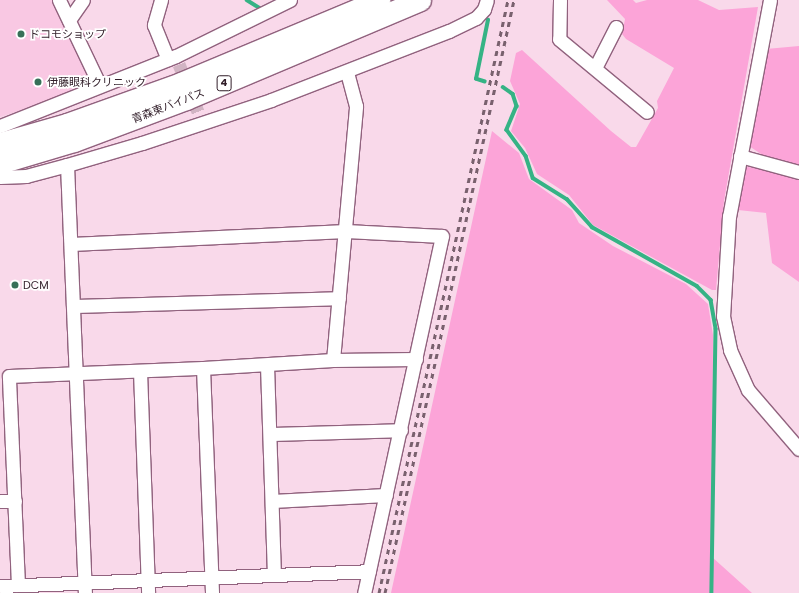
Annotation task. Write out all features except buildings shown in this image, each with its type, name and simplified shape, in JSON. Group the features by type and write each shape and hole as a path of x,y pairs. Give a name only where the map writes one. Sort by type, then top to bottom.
{"highway":[{"name":"青森東バイパス","path":"0,143 67,124 181,83 378,0"},
{"name":"青森東バイパス","path":"0,163 74,141 186,99 420,0"}],"street":[{"path":"59,0 100,86"},
{"path":"69,20 83,0"},
{"path":"161,0 154,25 174,60"},
{"path":"0,126 60,104 100,86 174,60 290,0"},
{"path":"0,177 26,176 67,165 200,118 347,72 476,18 484,9 487,0"},
{"path":"560,0 559,39 647,112"},
{"path":"770,0 740,156 726,242 723,306 727,339 734,362 748,390 799,449"},
{"path":"595,68 616,27"},
{"path":"333,360 346,231 356,106 347,72"},
{"path":"740,156 799,172"},
{"path":"67,165 85,587"},
{"path":"71,244 346,231 442,236 401,430 364,593"},
{"path":"73,306 339,298"},
{"path":"18,584 9,376 267,365 333,360 416,359"},
{"path":"267,365 274,573"},
{"path":"203,368 212,593"},
{"path":"140,371 148,593"},
{"path":"270,434 401,430"},
{"path":"272,501 386,495"},
{"path":"0,501 14,501"},
{"path":"0,586 18,584 85,587 148,579 274,573 369,571"}],"shaded area":[{"path":"0,0 53,0 92,79 89,88 0,117"},
{"path":"607,0 633,0 636,3 647,0 698,0 719,10 758,7 724,201 716,290 712,290 593,225 569,195 537,174 525,148 511,131 520,104 510,81 516,53 522,50 611,131 631,147 636,147 658,108 657,101 674,68 626,39 622,34 625,19"},
{"path":"799,46 799,167 767,158 749,146 766,49"},
{"path":"492,131 519,153 529,179 572,210 579,223 613,246 686,284 708,304 713,335 712,557 752,593 391,593"},
{"path":"748,167 799,176 799,282 772,263 766,213 738,210 744,168"}],"waterway":[{"path":"247,0 260,8"},
{"path":"485,82 476,79 488,20"},
{"path":"503,87 513,94 517,106 507,130 526,156 533,178 567,199 592,227 697,286 711,300 716,329 712,593"}],"tunnel":[{"path":"179,64 199,114"}],"railway":[{"path":"379,593 508,0"},
{"path":"385,593 514,0"}],"place":[{"name":"ドコモショップ","path":"21,34"},
{"name":"伊藤眼科クリニック","path":"38,82"},
{"name":"DCM","path":"15,285"}]}
